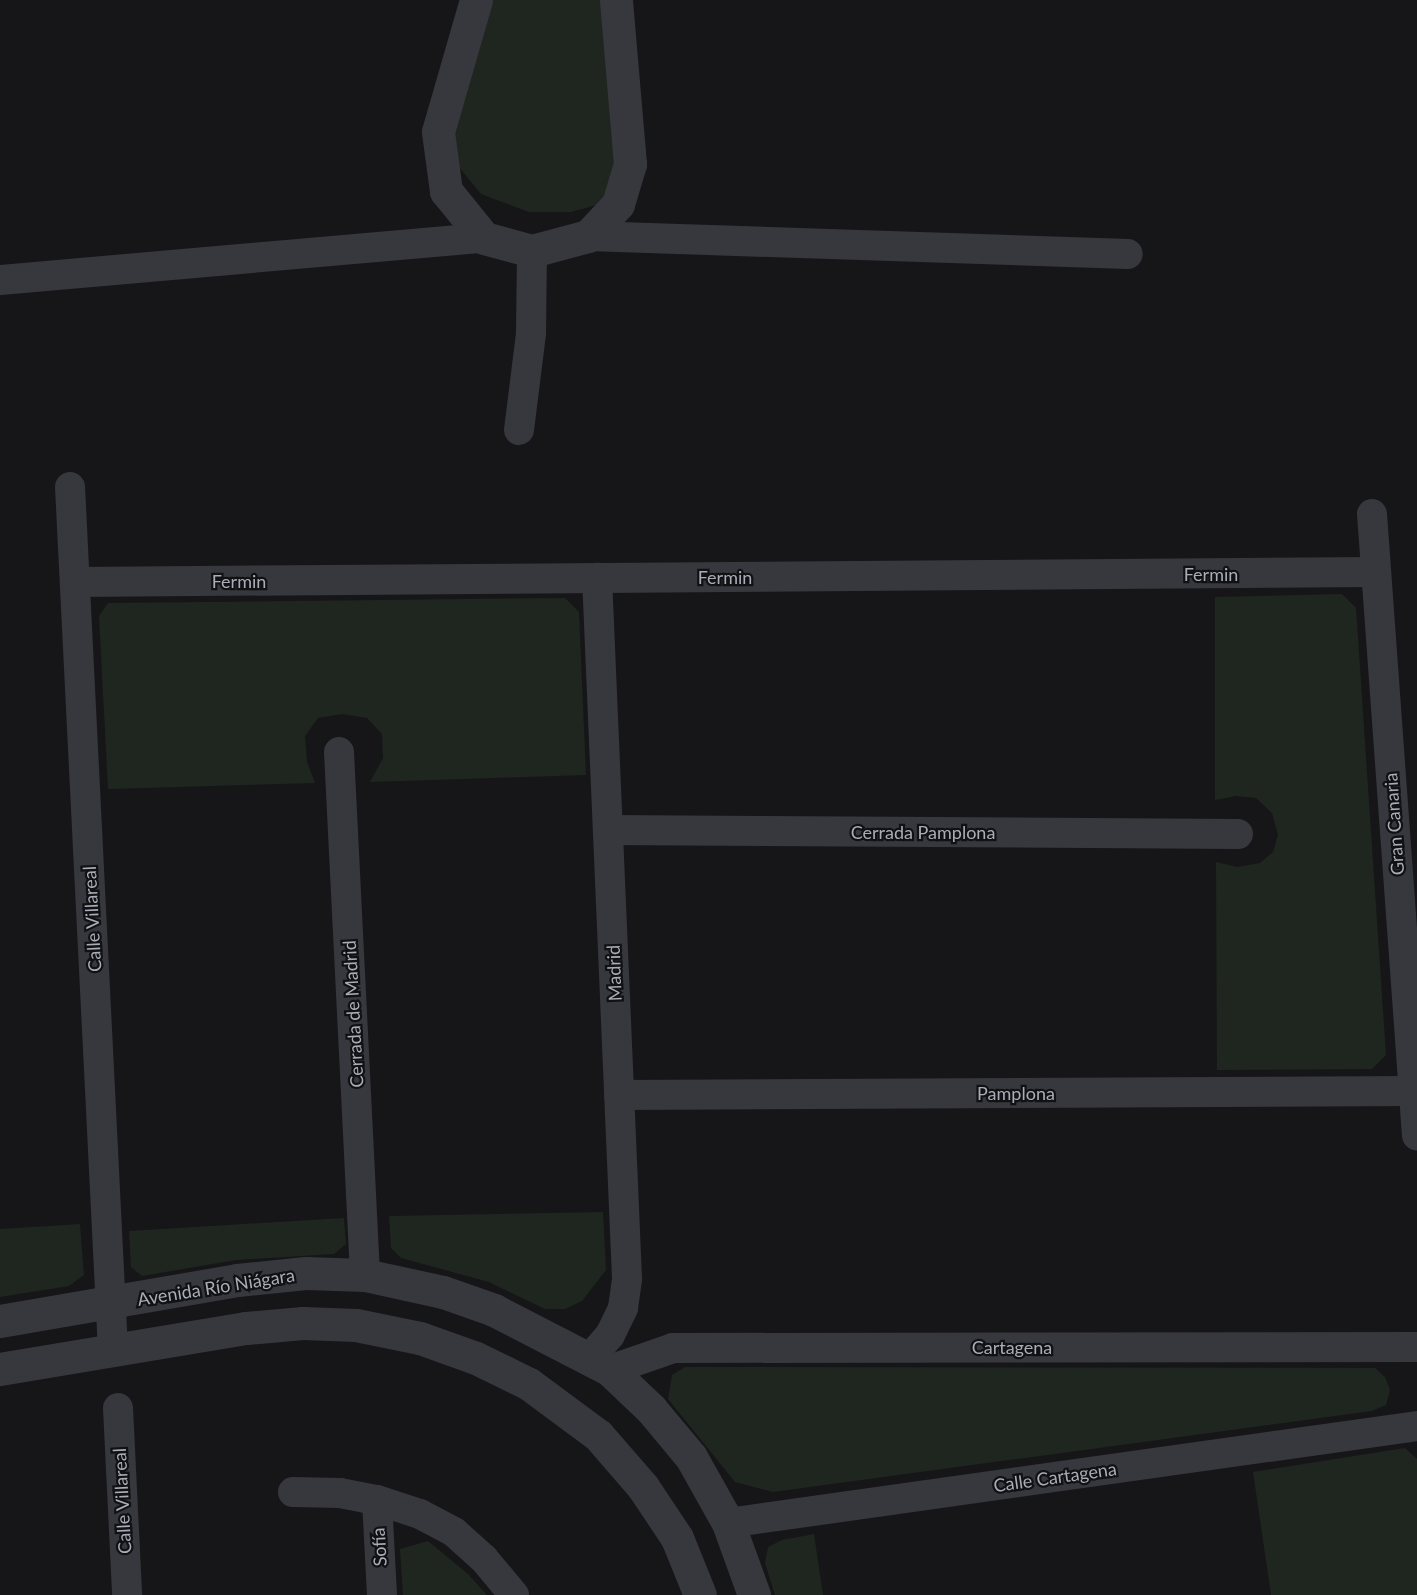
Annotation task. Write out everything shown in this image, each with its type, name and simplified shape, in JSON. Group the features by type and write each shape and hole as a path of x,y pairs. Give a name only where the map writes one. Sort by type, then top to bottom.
{"street":[{"path":"476,0 438,132 446,191 484,238"},
{"path":"588,236 618,204 630,164 616,0"},
{"path":"0,280 484,238 532,251 588,236 1128,254"},
{"path":"519,430 531,333 532,251"},
{"name":"Calle Villareal","path":"70,487 113,1351"},
{"name":"Gran Canaria","path":"1372,514 1417,1135"},
{"name":"Fermin","path":"75,582 1376,572"},
{"name":"Madrid","path":"597,578 627,1278 623,1308 600,1364"},
{"name":"Cerrada de Madrid","path":"339,752 366,1275"},
{"name":"Cerrada Pamplona","path":"608,830 1238,834"},
{"name":"Pamplona","path":"619,1095 1414,1091"},
{"name":"Avenida Río Niágara","path":"0,1321 237,1280 306,1273 366,1275 443,1292 494,1310 600,1364 651,1409 691,1457 728,1523 754,1595"},
{"path":"0,1369 246,1328 303,1323 367,1327 420,1338 476,1358 529,1384 598,1435 643,1487 677,1538 700,1595"},
{"name":"Cartagena","path":"600,1364 673,1348 1417,1347"},
{"name":"Calle Villareal","path":"118,1408 127,1595"},
{"name":"Calle Cartagena","path":"728,1523 1417,1426"},
{"path":"293,1492 340,1493 377,1500 420,1514 454,1532 484,1559 514,1595"},
{"name":"Sofía","path":"377,1500 382,1595"}],"shaded area":[{"path":"492,0 610,0 621,164 600,204 571,212 529,212 481,194 449,155 450,118"},
{"path":"1342,594 1356,608 1386,1055 1372,1069 1217,1070 1216,862 1237,867 1260,863 1273,852 1278,835 1272,813 1256,798 1236,796 1215,800 1215,597"},
{"path":"565,598 579,612 586,775 370,782 383,758 382,734 367,718 342,714 318,718 305,736 307,762 315,783 108,789 99,616 108,603"},
{"path":"603,1212 606,1270 582,1301 565,1309 545,1309 489,1282 401,1258 391,1248 389,1216"},
{"path":"344,1218 346,1244 334,1254 236,1260 142,1276 131,1267 129,1231"},
{"path":"80,1224 84,1275 69,1286 0,1297 0,1229"},
{"path":"685,1367 1375,1368 1385,1377 1390,1390 1386,1405 1372,1411 773,1492 735,1482 668,1399 672,1375"},
{"path":"1405,1448 1417,1459 1417,1595 1271,1595 1253,1472"},
{"path":"814,1534 823,1595 775,1595 765,1563 768,1547 782,1540"},
{"path":"428,1541 468,1574 487,1595 403,1595 400,1549"}]}
